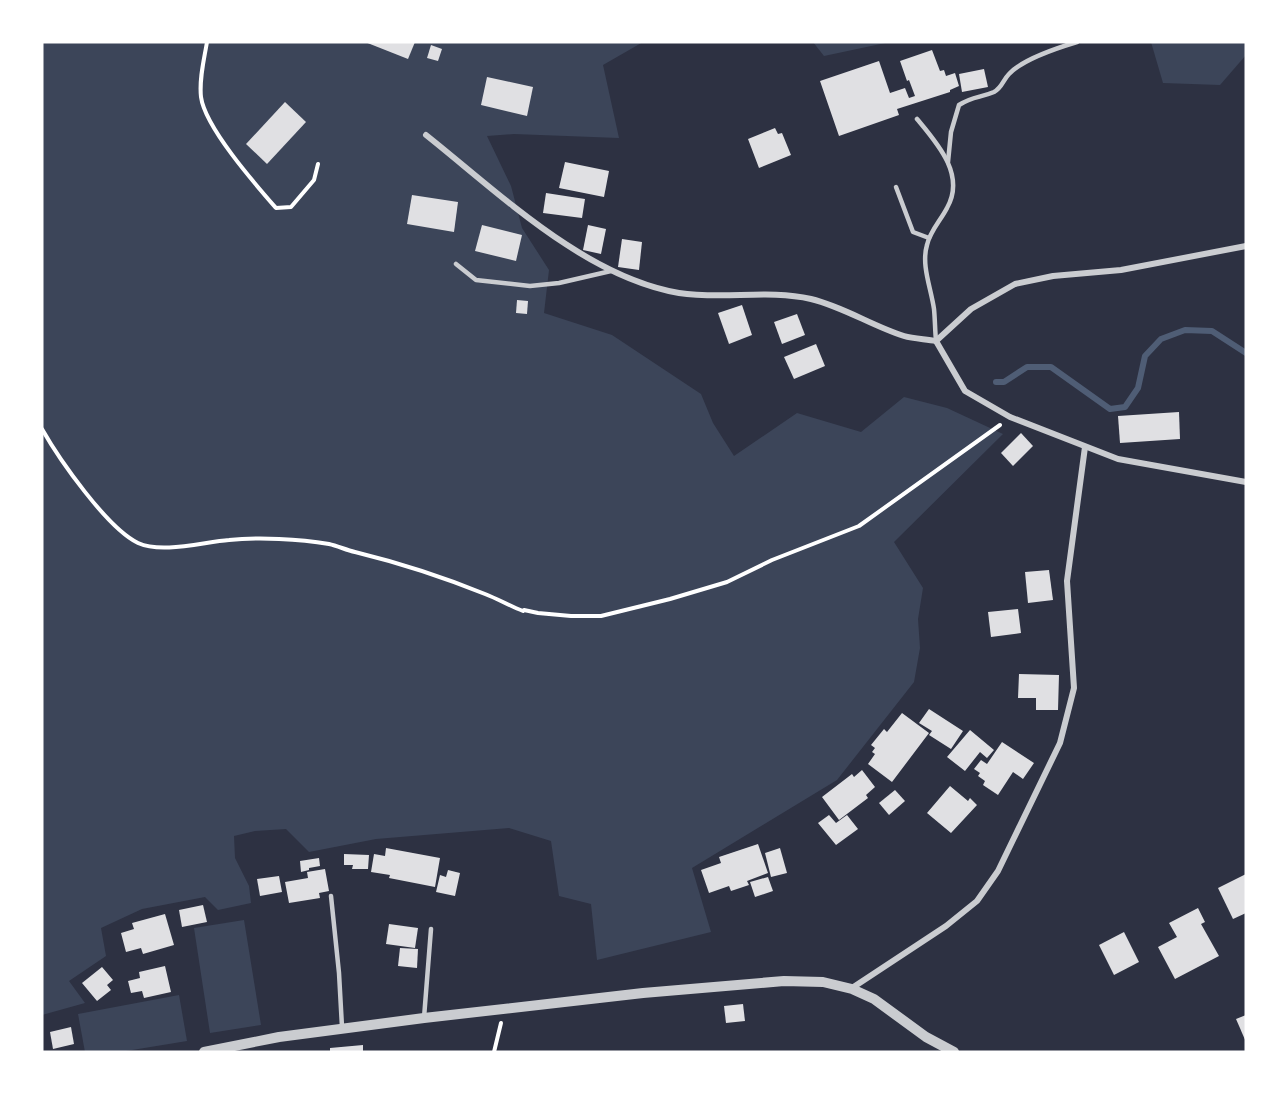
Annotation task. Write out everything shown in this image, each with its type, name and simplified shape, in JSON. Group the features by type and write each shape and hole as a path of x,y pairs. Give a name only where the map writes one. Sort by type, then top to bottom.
{"street":[{"path":"426,135 554,237 592,261 633,279 677,293 707,296 774,295 810,299 848,311 906,337 936,341"},
{"path":"936,341 971,309 1015,284 1053,276 1121,270 1246,246"},
{"path":"936,341 965,391 1010,417 1118,459 1246,482"},
{"path":"852,989 946,926 977,901 998,871 1060,743 1074,688 1067,581 1085,447"},
{"path":"204,1052 279,1037 424,1018 643,993 784,981 823,982 852,989 874,999 926,1037 954,1052"}],"lane":[{"path":"948,162 951,132 959,105 970,98 995,92 1002,86 1008,74 1036,56 1077,42"},
{"path":"916,119 940,147 948,162 953,180 953,193 948,207 926,245 925,263 934,310 936,341"},
{"path":"896,188 913,232 929,238"},
{"path":"456,264 476,280 530,286 559,283 612,270"},
{"path":"331,896 342,1030"},
{"path":"424,1018 431,929"}],"path":[{"path":"207,42 201,78 201,98 205,115 254,183 276,208 291,207 314,180 318,164"},
{"path":"42,429 92,501 120,530 140,544 167,546 230,540 330,544 409,567 488,595 523,611 571,616 601,616 727,582 772,560 859,526 1010,417"},
{"path":"494,1052 504,1009"}],"shaded area":[{"path":"42,42 643,42 603,65 619,138 514,134 487,136 511,186 522,228 549,270 544,313 612,335 701,394 713,423 734,456 797,413 861,432 904,397 947,408 1003,434 894,542 923,588 918,619 920,648 914,682 837,780 692,868 711,932 597,960 591,904 559,896 551,841 509,828 376,839 309,852 286,829 255,831 234,836 235,858 249,886 251,903 218,910 205,897 142,909 101,928 106,956 69,981 85,1003 42,1015"},
{"path":"813,42 890,42 824,56"},
{"path":"1151,42 1246,42 1246,55 1220,85 1163,83"},
{"path":"244,920 261,1025 210,1033 194,928"},
{"path":"179,995 187,1041 120,1052 85,1052 78,1014"}],"building":[{"path":"365,42 415,42 408,59"},
{"path":"431,45 442,49 438,61 427,58"},
{"path":"932,50 940,71 944,70 946,76 955,73 959,86 950,92 897,109 899,115 839,136 820,81 879,61 890,93 905,88 909,98 915,96 900,61"},
{"path":"984,69 988,87 962,92 959,74"},
{"path":"487,77 533,87 527,116 481,105"},
{"path":"285,102 306,122 267,164 246,144"},
{"path":"775,128 778,134 782,133 791,155 759,168 748,139"},
{"path":"565,162 609,171 604,197 559,188"},
{"path":"546,193 585,199 582,218 543,213"},
{"path":"412,195 458,202 454,232 407,224"},
{"path":"482,225 522,235 516,261 475,251"},
{"path":"588,225 606,229 601,254 583,250"},
{"path":"622,239 642,242 639,270 618,267"},
{"path":"517,300 528,301 527,314 516,313"},
{"path":"742,305 752,335 729,344 718,313"},
{"path":"797,314 805,335 782,344 774,322"},
{"path":"816,344 825,366 794,379 784,357"},
{"path":"1179,412 1180,439 1120,443 1118,416"},
{"path":"1021,433 1033,446 1013,466 1001,453"},
{"path":"1049,570 1053,600 1028,603 1025,572"},
{"path":"1018,609 1021,633 991,637 988,612"},
{"path":"1019,674 1059,675 1058,710 1036,710 1036,698 1018,698"},
{"path":"929,709 963,731 951,749 929,735 932,731 919,723"},
{"path":"902,713 929,733 892,782 868,764 875,754 872,752 875,748 871,745 884,729 887,732"},
{"path":"970,730 994,750 987,758 980,752 965,771 947,757"},
{"path":"1002,742 1034,763 1023,779 1013,772 998,795 983,785 985,781 974,769 981,760 987,764"},
{"path":"862,770 875,787 866,795 868,798 839,820 822,797 852,774 854,777"},
{"path":"950,786 968,801 970,798 977,805 951,833 927,813"},
{"path":"895,790 905,801 889,815 879,803"},
{"path":"829,815 836,823 847,815 858,829 836,845 818,823"},
{"path":"758,844 768,873 747,881 749,885 731,891 729,886 709,893 701,870 721,863 719,857"},
{"path":"386,848 440,858 435,887 371,872 374,854 385,856"},
{"path":"780,848 787,873 771,877 765,853"},
{"path":"344,854 369,855 368,869 352,869 353,865 344,865"},
{"path":"319,858 320,866 301,872 300,861"},
{"path":"325,869 329,891 319,893 320,898 289,903 285,882 308,878 307,872"},
{"path":"448,870 460,873 455,896 436,892 440,875 446,877"},
{"path":"1246,874 1246,913 1233,919 1218,888"},
{"path":"279,876 282,892 260,896 257,879"},
{"path":"768,877 773,891 755,897 750,882"},
{"path":"203,905 207,922 182,927 179,910"},
{"path":"1198,908 1205,922 1201,924 1219,956 1175,979 1158,947 1177,937 1169,923"},
{"path":"165,914 174,945 143,954 141,948 126,952 121,933 134,929 132,923"},
{"path":"389,924 418,928 415,948 386,944"},
{"path":"1124,932 1139,962 1114,975 1099,945"},
{"path":"400,948 418,949 417,968 398,966"},
{"path":"165,966 171,992 144,998 142,991 131,993 128,981 140,978 139,972"},
{"path":"102,967 113,980 107,985 111,990 97,1001 82,983"},
{"path":"743,1004 745,1021 726,1023 724,1006"},
{"path":"1246,1015 1246,1042 1236,1019"},
{"path":"71,1027 74,1044 53,1049 50,1032"},
{"path":"363,1045 363,1052 330,1052 330,1048"}],"waterway":[{"path":"996,382 1004,382 1027,367 1051,367 1110,409 1125,407 1138,388 1145,356 1161,339 1185,330 1212,331 1246,353"}]}
